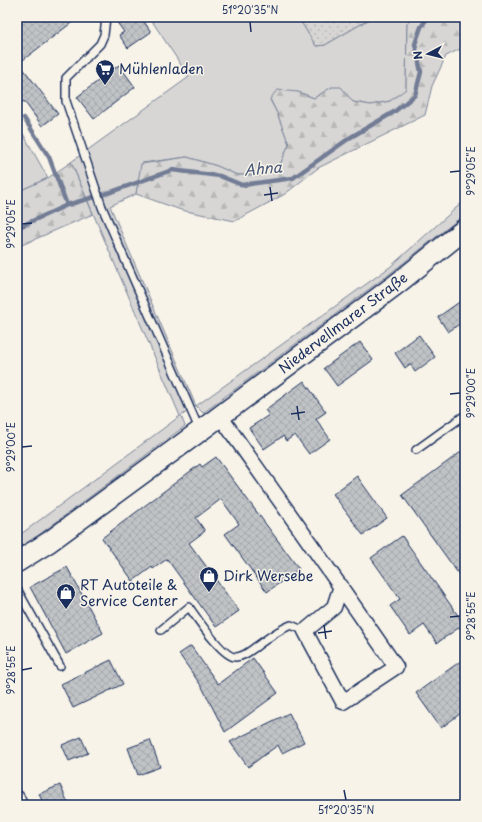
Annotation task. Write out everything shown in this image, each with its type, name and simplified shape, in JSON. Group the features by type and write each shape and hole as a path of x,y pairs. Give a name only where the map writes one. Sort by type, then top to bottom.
{"main road":[{"name":"Niedervellmarer Straße","path":"17,562 49,542 200,431 398,283 465,229"}],"street":[{"path":"220,416 341,586 396,667 343,702 305,632 334,607 341,586"},
{"path":"17,798 20,805"}],"lane":[{"path":"106,17 104,35 100,44 66,78 66,102 102,207 200,431"},
{"path":"416,450 465,415"},
{"path":"17,589 60,666"},
{"path":"161,630 189,607 215,642 228,656 235,658 244,655 281,629 291,625 305,632"}],"green space":[{"path":"298,17 316,46 325,45 373,17 412,17 407,24 406,90 390,101 371,105 353,102 332,87 314,98 298,92 270,100 277,113 289,144 280,165 254,175 237,175 217,166 187,157 142,163 136,194 110,206 196,406 181,416 185,426 24,546 17,549 17,537 180,416 71,162 189,77 150,18"},
{"path":"298,17 373,17 325,45 316,46"},
{"path":"412,17 465,17 465,49 460,49 446,56 432,86 425,115 318,168 285,194 235,221 181,210 136,194 141,164 187,157 217,166 237,175 254,175 280,165 289,144 270,99 277,90 298,92 314,98 332,87 341,87 353,102 371,105 390,101 406,89 407,24"},
{"path":"17,123 48,178 17,192"},
{"path":"71,162 93,214 17,247 17,192 48,178"},
{"path":"465,200 465,214 392,272 203,413 196,406 390,267"}],"building":[{"path":"24,17 79,17 19,63 58,114 42,126 24,101 17,106 17,22"},
{"path":"113,17 141,17 151,32 128,48 119,35 124,32"},
{"path":"119,65 135,87 94,119 77,97"},
{"path":"465,298 465,320 448,332 438,317"},
{"path":"419,335 435,357 415,372 410,364 405,368 395,353"},
{"path":"360,342 373,360 337,386 324,368"},
{"path":"304,381 326,412 316,419 330,439 309,454 295,435 286,441 283,436 264,449 249,428 269,415 265,410"},
{"path":"465,449 465,583 402,495"},
{"path":"216,457 299,569 267,592 225,534 239,524 221,499 196,518 205,531 189,543 239,611 216,627 167,559 153,569 152,567 133,581 102,538 200,464 202,467"},
{"path":"357,476 387,518 363,535 333,494"},
{"path":"402,536 464,624 437,643 424,625 410,635 390,606 400,599 371,558"},
{"name":"RT Autoteile & Service Center","path":"67,567 103,633 66,654 30,587"},
{"path":"191,646 218,684 253,658 278,693 225,732 202,687 179,654"},
{"path":"465,658 465,710 441,728 416,693"},
{"path":"111,660 123,684 73,708 61,684"},
{"path":"289,713 304,742 282,753 278,745 248,767 230,742"},
{"path":"81,737 88,753 69,761 62,745"},
{"path":"150,740 160,767 138,775 128,748"},
{"path":"60,785 69,805 44,805 39,794"}],"waterway":[{"name":"Ahna","path":"17,228 67,205 111,192 172,170 220,176 242,185 293,178 351,137 394,112 415,95 421,72 415,44 421,27 428,17"},
{"path":"24,118 49,157 67,205"}],"place":[{"name":"Mühlenladen","path":"105,86"},
{"name":"Dirk Wersebe","path":"209,593"},
{"name":"RT Autoteile & Service Center","path":"66,610"}]}
